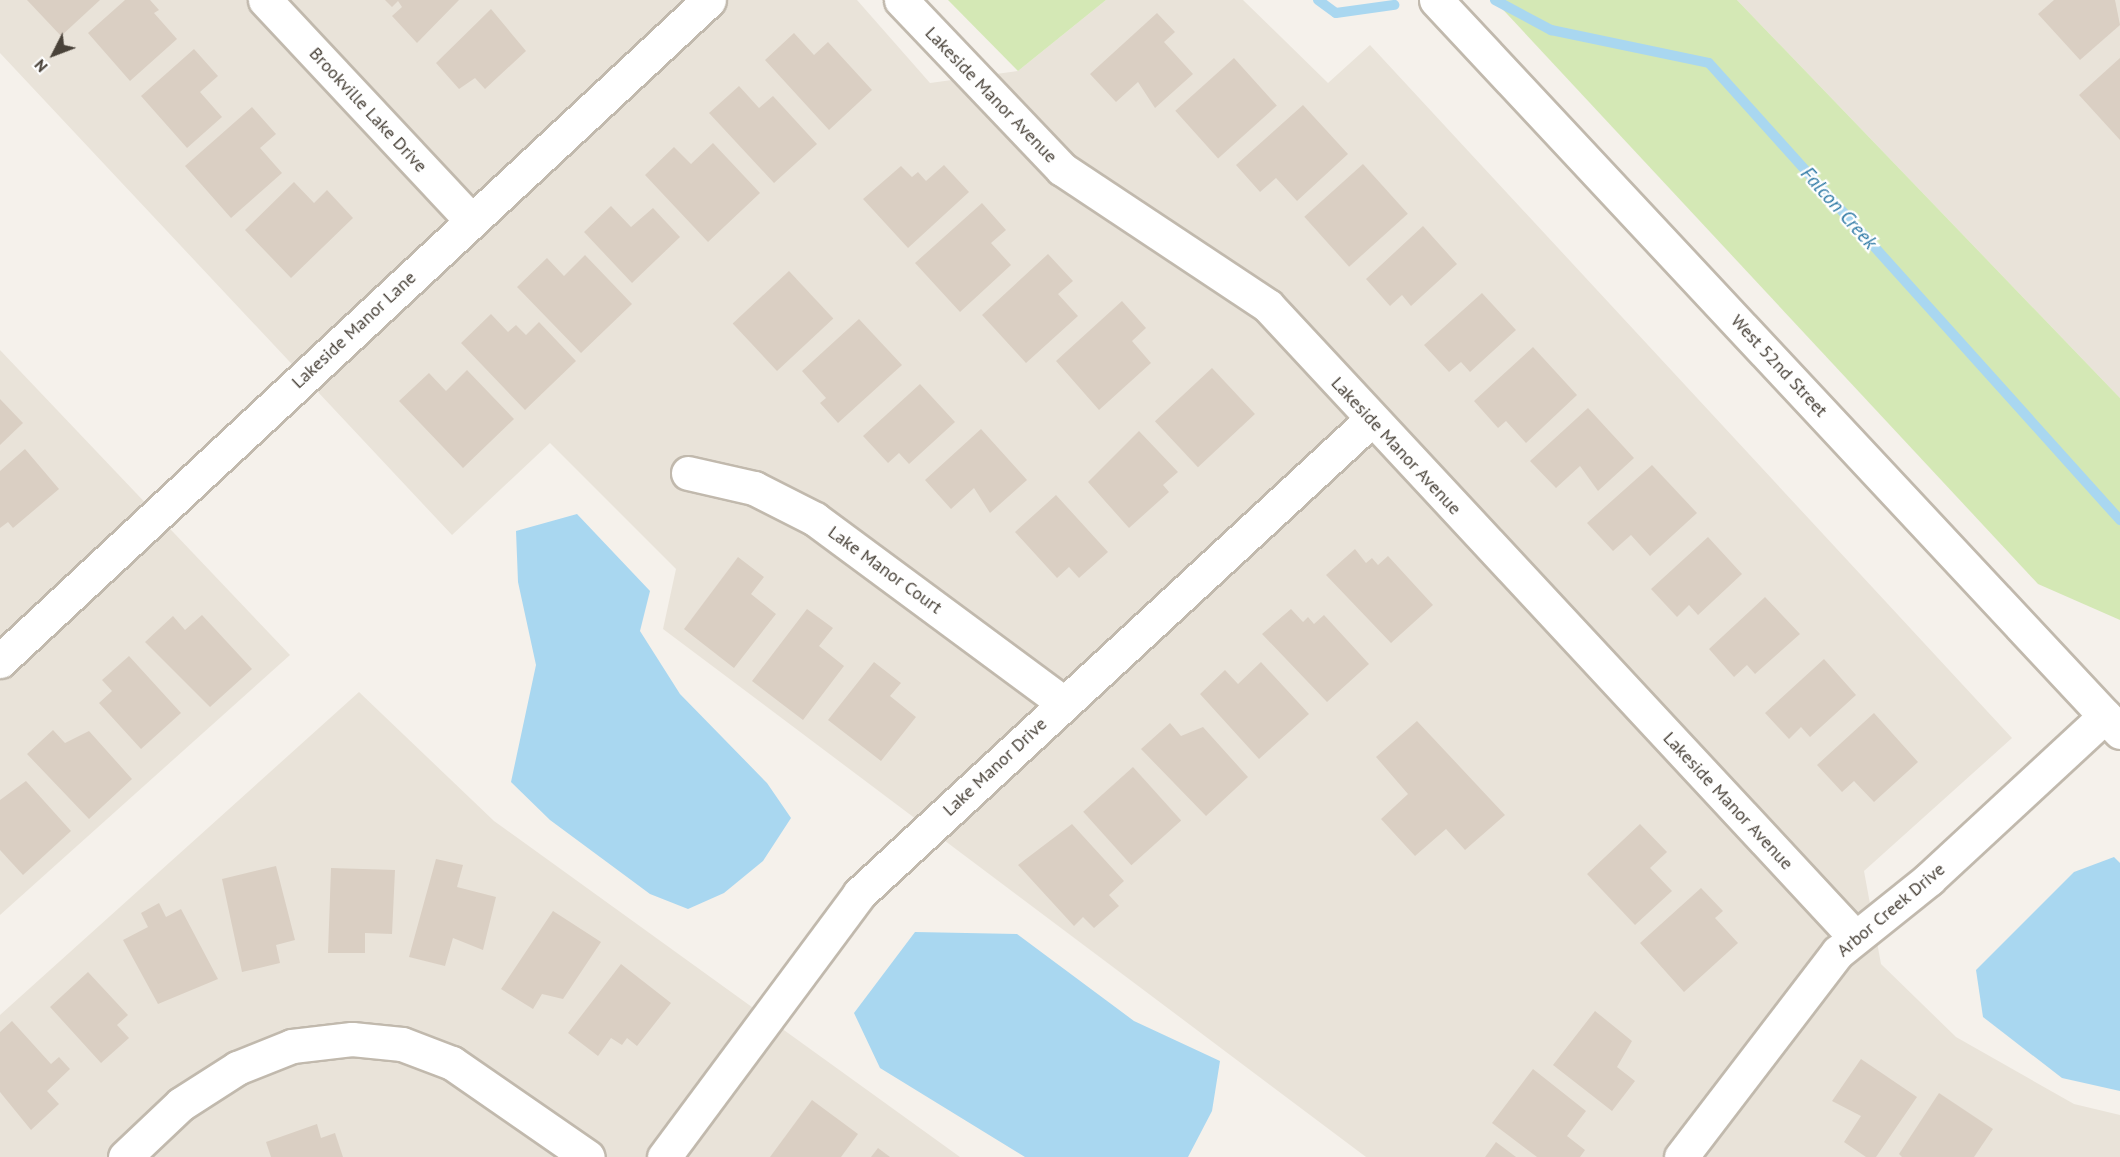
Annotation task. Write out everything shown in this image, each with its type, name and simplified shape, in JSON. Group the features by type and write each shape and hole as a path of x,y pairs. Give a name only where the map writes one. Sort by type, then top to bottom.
{"street":[{"name":"Brookville Lake Drive","path":"265,0 471,220"},
{"name":"Lakeside Manor Lane","path":"0,661 709,0"},
{"name":"Lakeside Manor Avenue","path":"901,0 1049,158 1268,306 1854,936"},
{"name":"West 52nd Street","path":"1436,0 2113,724"},
{"name":"Lake Manor Drive","path":"664,1157 859,894 1372,419"},
{"name":"Lake Manor Court","path":"688,473 754,488 815,519 1064,703"},
{"name":"Arbor Creek Drive","path":"1692,1154 1814,979 1854,936 1929,879 2113,724"},
{"path":"125,1157 181,1104 237,1068 292,1046 352,1039 402,1044 452,1063 588,1157"}],"shaded area":[{"path":"0,0 857,0 930,83 1018,71 1106,0 1243,0 1328,83 1370,45 2012,738 1864,871 1881,964 1956,1037 2074,1104 2120,1115 2120,1157 1366,1157 663,629 676,569 550,443 452,535 0,53"},
{"path":"1737,0 2120,0 2120,398"},
{"path":"0,350 290,655 0,915"},
{"path":"359,692 494,821 960,1157 0,1157 0,1015"}],"green space":[{"path":"948,0 1106,0 1018,71"},
{"path":"1494,0 1737,0 2120,398 2120,620 2038,584"}],"water":[{"path":"577,514 650,591 640,631 680,694 767,783 791,818 763,861 724,893 688,909 650,894 550,820 511,782 536,665 518,582 516,531"},
{"path":"2114,857 2120,863 2120,1091 2062,1078 1983,1017 1976,970 2074,872"},
{"path":"915,932 1017,934 1134,1021 1220,1061 1212,1111 1188,1157 1025,1157 880,1068 854,1013"}],"building":[{"path":"27,0 100,0 61,36"},
{"path":"125,0 150,0 159,10 154,13 177,39 130,81 88,33"},
{"path":"385,0 459,0 417,43 392,16 402,7 398,1 392,7"},
{"path":"2054,0 2115,0 2120,25 2080,60 2038,14"},
{"path":"491,9 526,51 485,89 475,78 459,89 436,63"},
{"path":"1157,13 1175,32 1164,42 1193,74 1155,108 1138,82 1116,102 1090,74"},
{"path":"794,33 814,55 828,42 872,90 829,130 765,60"},
{"path":"194,49 218,76 200,92 222,117 187,148 141,96"},
{"path":"1234,58 1277,106 1218,158 1175,111"},
{"path":"2120,58 2120,140 2079,95"},
{"path":"739,86 759,108 773,96 817,144 774,183 709,113"},
{"path":"1303,105 1348,154 1297,201 1276,178 1260,192 1236,165"},
{"path":"252,107 276,134 260,148 282,173 231,218 185,166"},
{"path":"713,143 760,193 708,242 645,175 674,147 691,164"},
{"path":"1363,164 1408,214 1349,267 1304,217"},
{"path":"944,165 969,192 908,248 863,199 901,166 912,177 918,172 926,181"},
{"path":"294,182 314,203 327,190 353,218 291,278 245,230"},
{"path":"982,203 1006,230 991,243 1011,265 960,312 915,263"},
{"path":"611,206 631,227 653,208 680,237 632,283 584,232"},
{"path":"1423,226 1457,264 1411,306 1402,295 1390,306 1366,279"},
{"path":"1048,254 1073,281 1058,294 1078,316 1026,363 982,315"},
{"path":"585,255 632,304 581,353 517,287 547,258 564,276"},
{"path":"789,271 833,319 777,371 733,324"},
{"path":"1482,293 1516,330 1470,372 1461,362 1449,372 1424,345"},
{"path":"1122,301 1146,328 1132,341 1151,363 1099,410 1056,361"},
{"path":"491,314 508,332 516,325 526,335 539,322 576,361 525,410 461,343"},
{"path":"859,319 902,365 838,423 820,403 826,398 802,371"},
{"path":"1533,347 1577,395 1526,443 1506,421 1498,428 1474,401"},
{"path":"1212,368 1255,414 1198,467 1155,421"},
{"path":"467,370 514,419 463,468 399,401 429,373 446,391"},
{"path":"920,384 955,422 909,464 899,453 888,463 863,436"},
{"path":"0,399 23,423 0,445"},
{"path":"1588,408 1634,458 1598,491 1580,466 1556,488 1530,461"},
{"path":"981,429 1027,480 990,513 974,488 951,509 925,480"},
{"path":"1139,431 1178,472 1163,485 1169,492 1129,528 1088,482"},
{"path":"25,449 59,489 13,528 8,522 0,528 0,471"},
{"path":"1652,465 1697,513 1650,556 1631,535 1613,551 1587,523"},
{"path":"1056,495 1108,552 1079,578 1069,567 1057,578 1015,532"},
{"path":"1708,537 1742,574 1698,615 1689,605 1677,617 1651,589"},
{"path":"1355,549 1366,563 1372,558 1378,565 1388,556 1433,605 1391,643 1326,575"},
{"path":"738,557 764,577 751,594 776,614 734,668 684,629"},
{"path":"1765,597 1800,634 1755,674 1747,665 1734,677 1709,649"},
{"path":"807,609 833,628 819,646 844,666 803,720 752,681"},
{"path":"1291,609 1303,622 1308,617 1314,624 1324,615 1369,664 1327,702 1262,634"},
{"path":"202,615 252,669 210,707 145,642 173,616 185,630"},
{"path":"129,656 181,713 141,749 99,703 112,691 102,680"},
{"path":"1824,659 1856,695 1810,737 1801,727 1789,739 1765,713"},
{"path":"874,662 901,683 890,696 916,717 881,761 828,720"},
{"path":"1261,662 1309,714 1259,759 1200,694 1225,670 1238,684"},
{"path":"1874,713 1918,762 1874,802 1854,781 1842,792 1817,765"},
{"path":"1417,721 1505,815 1465,850 1446,829 1415,856 1381,819 1408,794 1376,757"},
{"path":"1170,723 1181,736 1203,727 1248,777 1206,816 1141,749"},
{"path":"53,730 65,743 89,731 132,779 89,819 27,754"},
{"path":"1133,767 1181,821 1131,865 1083,812"},
{"path":"26,781 71,831 23,875 0,850 0,800"},
{"path":"1072,824 1124,881 1109,895 1119,906 1094,928 1083,917 1074,926 1018,865"},
{"path":"1640,824 1667,852 1650,868 1672,891 1635,925 1587,874"},
{"path":"436,859 463,865 457,887 496,897 483,950 453,938 445,966 409,957"},
{"path":"276,866 295,940 276,945 280,963 242,972 222,879"},
{"path":"331,868 395,870 392,934 365,933 365,953 328,953"},
{"path":"1701,888 1723,911 1715,918 1738,943 1684,992 1640,943"},
{"path":"159,903 166,917 181,909 218,979 158,1004 123,940 148,927 141,913"},
{"path":"553,911 601,942 563,999 542,994 533,1009 501,989"},
{"path":"621,964 671,1003 637,1046 627,1038 622,1045 611,1038 598,1056 568,1033"},
{"path":"88,972 128,1015 117,1025 129,1038 101,1063 50,1007"},
{"path":"1595,1011 1632,1041 1617,1067 1635,1081 1612,1111 1553,1065"},
{"path":"12,1021 51,1064 59,1057 70,1069 47,1091 59,1104 31,1130 0,1092 0,1032"},
{"path":"1861,1059 1917,1097 1876,1157 1866,1157 1844,1142 1861,1116 1832,1101"},
{"path":"1533,1069 1586,1111 1567,1136 1585,1150 1580,1157 1537,1157 1492,1123"},
{"path":"1939,1093 1993,1129 1974,1157 1902,1157 1899,1154"},
{"path":"812,1100 858,1134 841,1157 770,1157"},
{"path":"317,1124 321,1138 335,1133 343,1157 271,1157 266,1142"},
{"path":"1496,1142 1516,1157 1485,1157"},
{"path":"878,1148 890,1157 871,1157"}],"waterway":[{"name":"Falcon Creek","path":"1318,0 1336,13 1394,5"},
{"name":"Falcon Creek","path":"1495,0 1551,30 1709,63 2120,520"}]}
